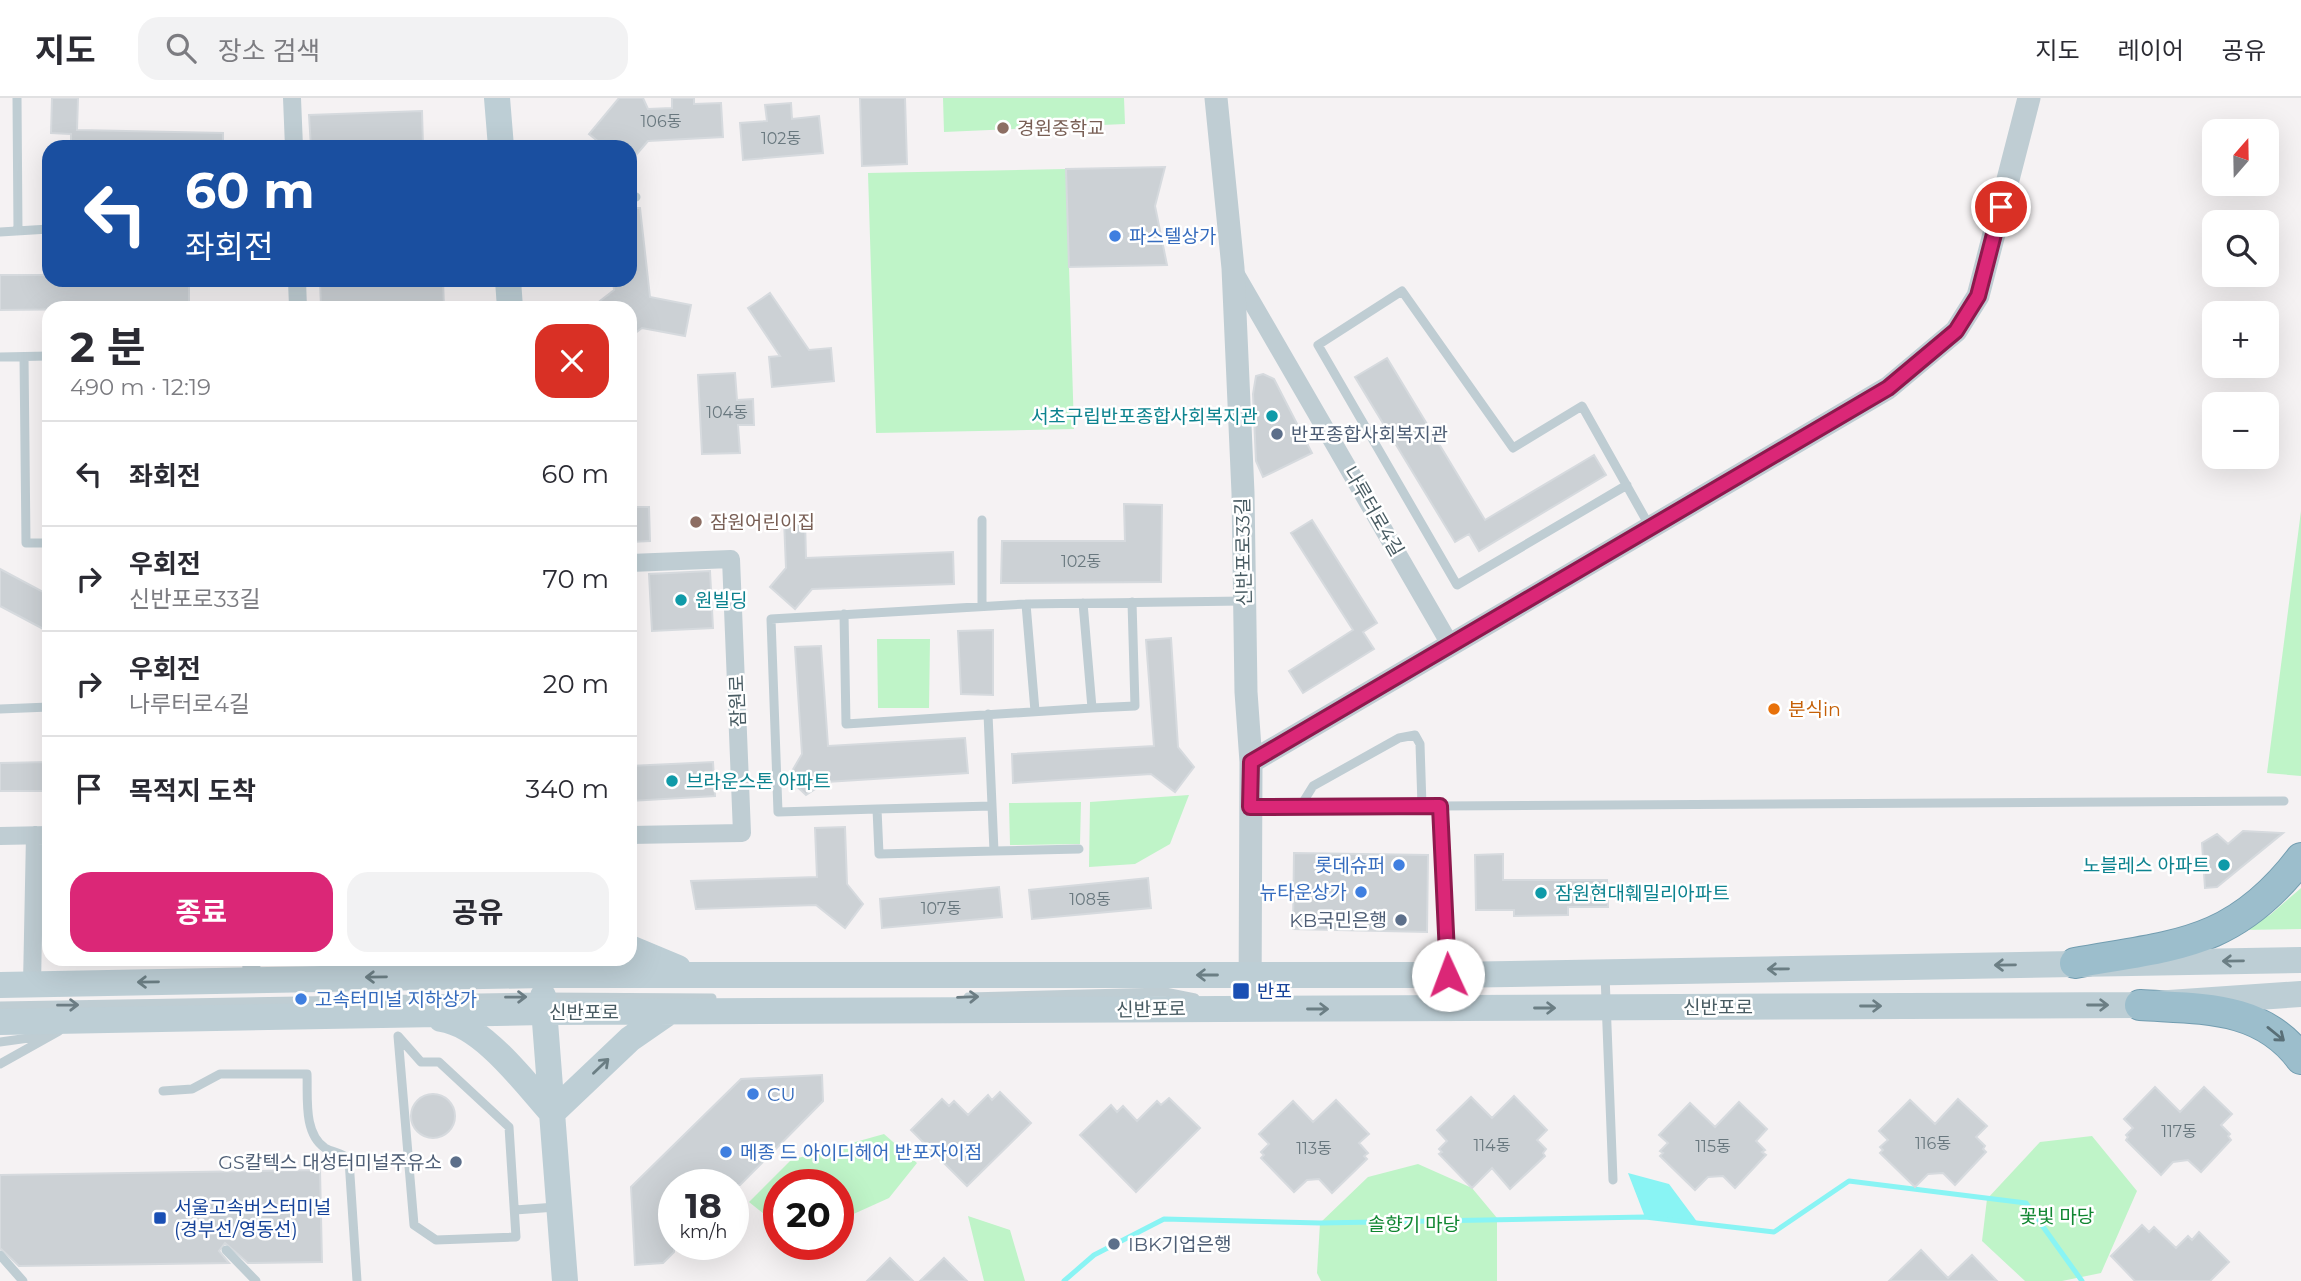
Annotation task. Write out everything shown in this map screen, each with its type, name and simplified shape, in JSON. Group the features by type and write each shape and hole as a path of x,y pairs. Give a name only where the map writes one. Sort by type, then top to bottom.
{"highway":[{"path":"2075,964 2176,945 2228,927 2263,901 2301,858"},
{"path":"2140,1004 2227,1010 2247,1016 2274,1031 2301,1059"}],"main road":[{"path":"497,98 500,140"},
{"path":"637,952 656,962 704,975"},
{"name":"신반포로","path":"0,985 252,970 543,986 704,975 1448,975 2301,960"},
{"path":"408,977 436,966"},
{"path":"543,986 565,1281"},
{"name":"신반포로","path":"0,1022 395,1022 543,986 669,1012 855,1005 1607,1007 2140,1004 2301,994"},
{"path":"552,1113 630,1039 669,1012"},
{"path":"395,1022 446,1019 472,1030 552,1113"}],"street":[{"path":"292,98 293,140"},
{"name":"신반포로33길","path":"1216,98 1233,268 1242,494 1251,762 1250,1007"},
{"path":"1251,762 1888,388 1956,331 1978,296 2029,98"},
{"name":"나루터로4길","path":"1233,268 1451,646"},
{"name":"잠원로","path":"637,563 731,559 742,833 637,835"},
{"path":"0,836 42,835 32,984"}],"lane":[{"path":"18,98 18,231"},
{"path":"0,232 42,229"},
{"path":"1627,485 1457,584 1318,345 1402,291 1513,448 1582,407 1627,485 1651,528"},
{"path":"0,357 42,356"},
{"path":"24,357 26,543 42,543"},
{"path":"982,520 982,606"},
{"path":"992,806 778,812 771,619 1026,604 1244,601"},
{"path":"1083,603 1091,708"},
{"path":"844,614 846,724 1135,706 1132,603"},
{"path":"1026,604 1035,711"},
{"path":"0,709 42,707"},
{"path":"988,714 994,851"},
{"path":"1300,807 1313,786 1399,738 1415,735 1420,744 1422,806"},
{"path":"1250,807 2284,800"},
{"path":"1440,806 1448,975"},
{"path":"877,809 879,854 1079,849"},
{"path":"1249,975 1295,981 1542,979 1605,972 1613,1180"},
{"path":"0,1006 543,986 721,998"},
{"path":"952,998 1165,992 1250,1007"},
{"path":"855,1005 925,999"},
{"path":"0,1064 49,1035 86,1021"},
{"path":"395,1022 421,1062 439,1062 509,1127 516,1237 436,1240 414,1225 395,1022"},
{"path":"0,1042 49,1035"},
{"path":"0,1057 27,1048"},
{"path":"163,1090 192,1089 220,1074 307,1074 309,1120 313,1135 325,1148 349,1160 357,1281"},
{"path":"516,1210 560,1207"},
{"path":"226,1250 256,1281"},
{"path":"0,1255 23,1281"}],"green space":[{"path":"943,98 1124,98 1125,124 944,132"},
{"path":"1066,169 1074,429 876,433 868,173"},
{"path":"2301,511 2301,776 2267,773"},
{"path":"877,639 930,639 929,708 878,708"},
{"path":"1189,795 1170,844 1135,864 1089,867 1090,802"},
{"path":"1081,802 1080,844 1010,845 1009,803"},
{"path":"2301,888 2301,929 2239,930 2270,915"},
{"path":"884,1134 917,1163 889,1198 854,1214 854,1169 782,1169 791,1160"},
{"name":"꽃빛 마당","path":"2092,1136 2137,1191 2101,1273 2062,1281 2025,1281 1982,1241 1987,1199 2040,1142"},
{"name":"솔향기 마당","path":"1418,1164 1472,1188 1497,1218 1497,1281 1321,1281 1317,1273 1320,1223 1368,1177"},
{"path":"763,1188 763,1213 749,1202"},
{"path":"968,1216 1010,1230 1025,1281 984,1281"}],"water":[{"path":"1628,1173 1669,1184 1698,1223 1645,1217"}],"building":[{"path":"52,98 78,98 77,130 223,133 223,140 71,140 71,134 51,133"},
{"path":"619,98 643,98 648,109 672,108 672,98 694,98 694,104 721,103 723,137 648,141 637,154 637,140 596,140 589,134"},
{"path":"860,98 905,98 907,164 862,166"},
{"path":"791,103 792,119 819,116 823,153 743,160 740,123 767,121 765,105"},
{"path":"422,111 423,140 311,140 309,115"},
{"name":"파스텔상가","path":"1165,167 1155,206 1167,265 1069,267 1066,169"},
{"path":"637,208 640,208 650,297 691,305 685,336 642,328 637,332 637,301 600,301 614,290 614,287 637,287"},
{"path":"0,275 42,275 42,287 189,287 189,301 42,301 42,310 0,310"},
{"path":"320,287 443,287 444,301 321,301"},
{"path":"770,293 809,350 831,348 834,381 772,387 769,357 780,356 748,308"},
{"path":"1387,358 1485,520 1594,455 1606,475 1479,551 1469,534 1455,542 1355,377"},
{"path":"735,373 737,400 753,399 754,425 738,425 740,453 702,454 698,375"},
{"name":"서초구립반포종합사회복지관","path":"1263,374 1274,379 1312,453 1263,477 1256,461 1253,394 1256,376"},
{"path":"1124,504 1162,505 1161,582 1001,583 1002,541 1125,541"},
{"path":"637,507 649,507 650,541 637,542"},
{"path":"805,519 806,558 953,552 954,584 812,589 795,609 770,587 786,568 784,520"},
{"path":"1312,520 1377,623 1363,632 1374,649 1303,693 1289,671 1353,630 1291,533"},
{"path":"0,569 42,591 42,628 0,606"},
{"name":"원빌딩","path":"710,571 713,628 652,631 649,574"},
{"path":"993,630 993,695 961,694 958,631"},
{"path":"1171,638 1178,747 1194,767 1175,792 1151,774 1013,783 1012,754 1154,746 1146,640"},
{"path":"821,646 828,746 965,738 968,773 826,782 806,795 788,778 802,754 795,647"},
{"path":"42,762 42,791 0,791 0,763"},
{"name":"브라운스톤 아파트","path":"713,762 715,796 637,801 637,766"},
{"path":"845,827 847,884 863,904 845,928 816,905 696,909 691,881 817,877 815,828"},
{"name":"노블레스 아파트","path":"2243,831 2283,833 2217,887 2205,888 2202,843 2217,834 2228,844"},
{"name":"뉴타운상가","path":"1294,853 1428,855 1427,932 1293,929"},
{"name":"잠원현대훼밀리아파트","path":"1503,854 1503,880 1607,880 1608,907 1568,907 1568,915 1514,916 1514,910 1476,910 1475,855"},
{"path":"1148,878 1151,908 1032,919 1029,890"},
{"path":"999,887 1002,917 882,928 880,899"},
{"path":"822,1075 823,1101 749,1176 749,1169 658,1169 658,1260 666,1260 663,1263 635,1265 631,1187 741,1079"},
{"path":"2155,1087 2180,1112 2204,1087 2232,1114 2221,1125 2230,1134 2228,1136 2231,1140 2201,1172 2188,1160 2173,1162 2161,1175 2126,1140 2126,1135 2133,1128 2124,1119"},
{"path":"1000,1092 1031,1123 967,1186 911,1130 942,1099 949,1106 954,1101 968,1115 988,1095 992,1100"},
{"path":"433,1094 448,1101 455,1116 448,1131 433,1138 418,1131 411,1116 418,1101"},
{"path":"1514,1096 1547,1130 1537,1140 1546,1149 1543,1153 1545,1156 1510,1189 1492,1168 1472,1188 1439,1154 1442,1152 1439,1149 1447,1141 1437,1130 1471,1097 1492,1118"},
{"path":"1169,1098 1200,1128 1136,1192 1080,1135 1111,1105 1117,1112 1123,1106 1137,1121 1157,1101 1161,1105"},
{"path":"1958,1099 1987,1126 1976,1137 1985,1146 1983,1149 1986,1152 1955,1185 1943,1173 1928,1174 1915,1187 1880,1153 1883,1150 1880,1147 1888,1140 1879,1131 1910,1100 1935,1124"},
{"path":"1336,1100 1369,1134 1359,1143 1368,1153 1364,1156 1367,1159 1332,1193 1319,1179 1307,1180 1294,1192 1261,1158 1264,1155 1261,1152 1269,1144 1259,1134 1293,1101 1313,1122"},
{"path":"1739,1102 1767,1129 1756,1141 1766,1155 1735,1188 1723,1176 1708,1177 1695,1190 1660,1156 1663,1153 1660,1151 1668,1143 1659,1135 1690,1103 1715,1127"},
{"name":"서울고속버스터미널 (경부선/영동선)","path":"320,1170 322,1262 248,1263 225,1243 219,1251 229,1263 19,1266 0,1248 0,1175"},
{"path":"2142,1225 2149,1232 2154,1227 2176,1248 2188,1236 2192,1240 2199,1232 2229,1262 2210,1281 2135,1281 2111,1256"},
{"path":"1921,1250 1948,1278 1972,1255 1997,1281 1889,1281"},
{"path":"890,1258 913,1281 867,1281"},
{"path":"944,1258 967,1281 920,1281"}],"waterway":[{"path":"1064,1281 1094,1255 1164,1219 1320,1223 1645,1217 1774,1232 1849,1181 2026,1203 2082,1281"}],"place":[{"name":"경원중학교","path":"1003,128"},
{"name":"파스텔상가","path":"1115,236"},
{"name":"서초구립반포종합사회복지관","path":"1272,416"},
{"name":"반포종합사회복지관","path":"1277,434"},
{"name":"잠원어린이집","path":"696,522"},
{"name":"원빌딩","path":"681,600"},
{"name":"분식in","path":"1774,709"},
{"name":"브라운스톤 아파트","path":"672,781"},
{"name":"롯데슈퍼","path":"1399,865"},
{"name":"노블레스 아파트","path":"2224,865"},
{"name":"뉴타운상가","path":"1361,892"},
{"name":"잠원현대훼밀리아파트","path":"1541,893"},
{"name":"KB국민은행","path":"1401,920"},
{"name":"반포","path":"1241,991"},
{"name":"고속터미널 지하상가","path":"301,999"},
{"name":"CU","path":"753,1094"},
{"name":"메종 드 아이디헤어 반포자이점","path":"726,1152"},
{"name":"GS칼텍스 대성터미널주유소","path":"456,1162"},
{"name":"서울고속버스터미널 (경부선/영동선)","path":"160,1218"},
{"name":"IBK기업은행","path":"1114,1244"}],"route":[{"path":"1448,975 1440,806 1250,807 1251,762 1888,388 1956,331 1978,296 2001,207"}]}
